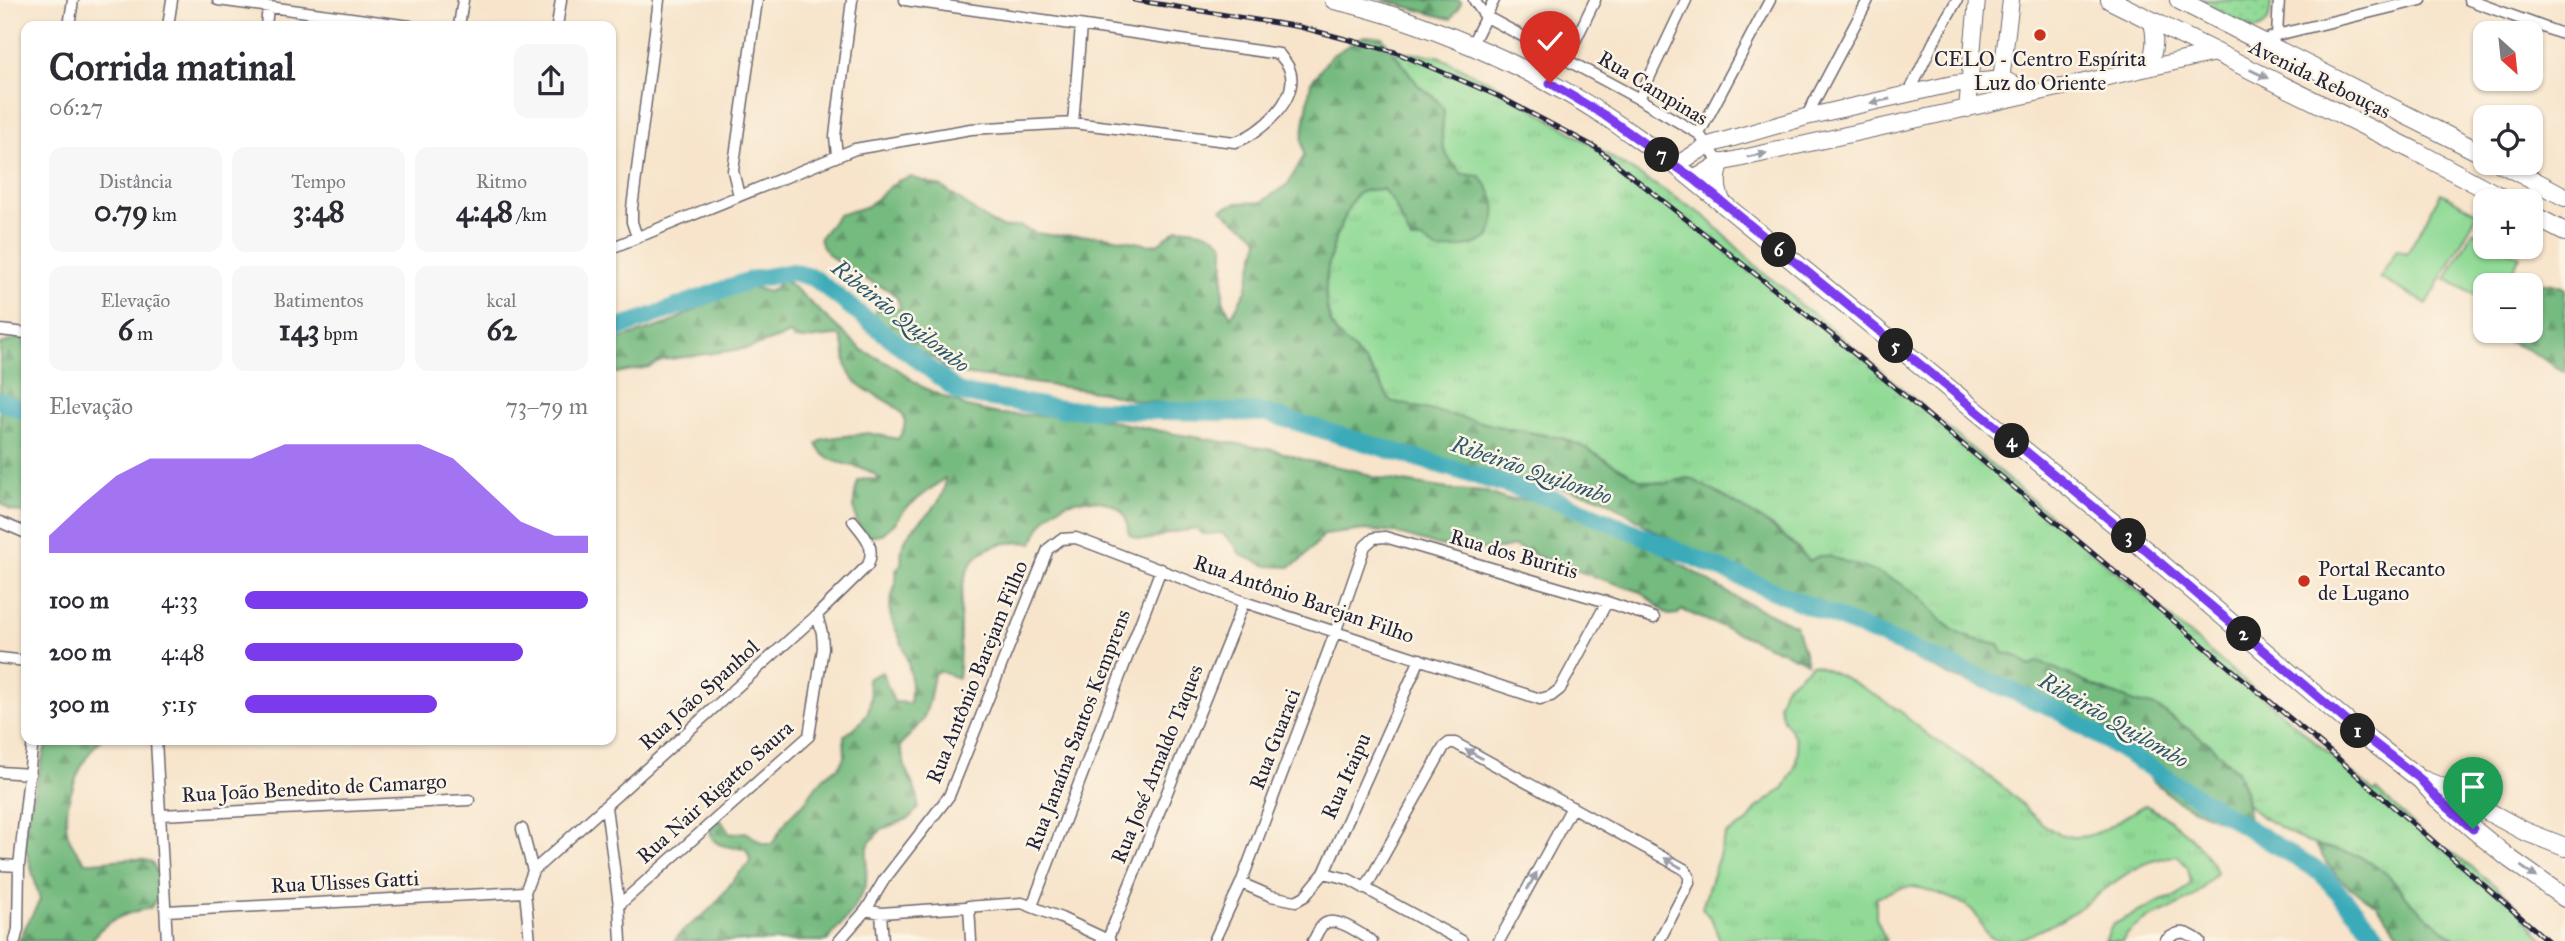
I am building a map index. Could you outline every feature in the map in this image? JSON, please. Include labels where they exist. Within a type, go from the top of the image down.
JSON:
[{"type":"main road","points":[[1334,0],[1359,3],[1471,47],[1550,83],[1604,115],[1676,165],[2117,526],[2357,730],[2421,780],[2437,798],[2473,829],[2565,898]]},
{"type":"main road","name":"Avenida Rebouças","points":[[2110,0],[2417,152],[2486,189]]},
{"type":"main road","name":"Avenida Rebouças","points":[[2179,0],[2269,39],[2473,149]]},
{"type":"main road","points":[[2215,53],[2238,50],[2269,39]]},
{"type":"main road","points":[[2417,152],[2430,126]]},
{"type":"main road","points":[[1720,163],[1716,189],[1721,201]]},
{"type":"main road","points":[[2523,175],[2565,197]]},
{"type":"main road","points":[[2543,221],[2565,232]]},
{"type":"main road","points":[[2421,780],[2446,789],[2524,831],[2565,847]]},
{"type":"street","points":[[70,21],[73,0]]},
{"type":"street","points":[[169,21],[172,0]]},
{"type":"street","points":[[218,0],[345,21]]},
{"type":"street","points":[[460,21],[463,0]]},
{"type":"street","points":[[558,21],[561,0]]},
{"type":"street","points":[[637,237],[632,222],[632,208],[659,0]]},
{"type":"street","points":[[739,196],[733,171],[757,0]]},
{"type":"street","points":[[837,155],[836,119],[852,0]]},
{"type":"street","points":[[616,246],[855,149],[971,129],[1073,123],[1235,142],[1258,132],[1282,106],[1291,86],[1289,68],[1279,54],[905,0]]},
{"type":"street","points":[[1474,0],[1485,16]]},
{"type":"street","points":[[1471,47],[1494,0]]},
{"type":"street","points":[[1566,60],[1595,0]]},
{"type":"street","points":[[1639,99],[1686,0]]},
{"type":"street","points":[[1676,165],[1704,140],[1770,0]]},
{"type":"street","points":[[1806,117],[1868,0]]},
{"type":"street","points":[[1908,94],[1957,0]]},
{"type":"street","points":[[1967,109],[1977,0]]},
{"type":"street","points":[[1997,101],[2003,79],[2011,0]]},
{"type":"street","points":[[2279,0],[2269,39],[2403,2],[2421,0]]},
{"type":"street","points":[[2469,0],[2565,35]]},
{"type":"street","points":[[267,21],[268,7]]},
{"type":"street","name":"Rua Campinas","points":[[1485,16],[1639,99],[1704,140],[1720,163]]},
{"type":"street","points":[[2148,68],[2154,54],[2156,38],[2152,22]]},
{"type":"street","points":[[1073,123],[1081,26]]},
{"type":"street","points":[[1694,179],[1720,163],[2215,53]]},
{"type":"street","points":[[1704,140],[1971,80],[2003,79],[2032,93]]},
{"type":"street","points":[[0,330],[21,332]]},
{"type":"street","name":"Rua João Spanhol","points":[[525,892],[533,871],[817,615],[868,565],[872,555],[870,543],[853,521]]},
{"type":"street","points":[[0,522],[21,531]]},
{"type":"street","name":"Rua dos Buritis","points":[[1365,547],[1374,538],[1385,537],[1654,618]]},
{"type":"street","name":"Rua Antônio Barejan Filho","points":[[1048,549],[1061,539],[1076,538],[1244,602],[1540,699],[1551,696],[1560,689],[1607,602]]},
{"type":"street","name":"Rua Guaraci","points":[[1214,941],[1241,883],[1365,547]]},
{"type":"street","name":"Rua Antônio Barejam Filho","points":[[839,941],[866,910],[884,880],[949,796],[1048,549]]},
{"type":"street","name":"Rua Janaína Santos Kemprens","points":[[1032,905],[1161,569]]},
{"type":"street","name":"Rua José Arnaldo Taques","points":[[1108,941],[1244,602]]},
{"type":"street","name":"Rua Nair Rigatto Saura","points":[[619,905],[809,736],[823,648],[817,615]]},
{"type":"street","points":[[0,658],[21,660]]},
{"type":"street","name":"Rua Itaipu","points":[[1241,883],[1271,896],[1296,901],[1304,896],[1324,873],[1420,659]]},
{"type":"street","points":[[1365,889],[1444,747],[1455,743],[1684,869],[1689,876],[1689,883],[1658,941]]},
{"type":"street","points":[[15,941],[18,929],[19,866],[33,745]]},
{"type":"street","points":[[156,745],[167,941]]},
{"type":"street","points":[[0,772],[30,774]]},
{"type":"street","name":"Rua João Benedito de Camargo","points":[[161,815],[469,800]]},
{"type":"street","points":[[606,807],[621,941]]},
{"type":"street","points":[[1499,941],[1572,807]]},
{"type":"street","points":[[522,829],[533,871]]},
{"type":"street","points":[[0,865],[19,866]]},
{"type":"street","points":[[1324,873],[1348,879],[1462,941]]},
{"type":"street","points":[[525,892],[530,941]]},
{"type":"street","name":"Rua Ulisses Gatti","points":[[166,911],[525,892]]},
{"type":"street","points":[[866,910],[881,913],[1022,903],[1032,905],[1108,941]]},
{"type":"street","points":[[969,906],[971,941]]},
{"type":"street","points":[[881,913],[883,941]]},
{"type":"street","points":[[1313,941],[1321,926],[1336,921],[1372,941]]},
{"type":"street","points":[[2165,941],[2174,934],[2188,932],[2200,941]]},
{"type":"green space","points":[[1382,0],[1460,0],[1461,3],[1451,19]]},
{"type":"green space","points":[[2199,0],[2271,0],[2270,15],[2264,26],[2254,30]]},
{"type":"green space","points":[[1364,36],[1382,37],[1419,86],[1435,98],[1444,110],[1442,138],[1445,151],[1462,174],[1480,176],[1490,191],[1496,211],[1490,237],[1474,245],[1440,251],[1422,240],[1411,240],[1393,202],[1383,189],[1366,190],[1353,200],[1329,262],[1326,278],[1327,308],[1337,334],[1368,367],[1390,401],[1510,429],[1562,438],[1641,480],[1664,484],[1687,478],[1694,480],[1770,526],[1809,561],[1819,556],[1828,556],[1863,567],[1908,588],[1944,623],[1963,635],[1999,644],[2003,653],[2019,657],[2029,666],[2039,661],[2095,687],[2137,703],[2156,707],[2207,742],[2237,772],[2245,791],[2249,822],[2242,827],[2233,826],[2178,802],[2152,780],[2137,759],[2108,739],[2032,702],[1952,677],[1880,642],[1794,606],[1773,592],[1651,529],[1606,500],[1590,494],[1515,479],[1499,480],[1451,465],[1348,442],[1318,430],[1241,408],[1138,401],[1102,392],[962,374],[946,369],[935,359],[869,325],[872,324],[876,309],[900,309],[897,299],[888,290],[839,264],[819,239],[838,215],[868,206],[897,181],[911,177],[942,187],[990,222],[1004,228],[1020,226],[1035,233],[1105,236],[1151,245],[1159,243],[1178,228],[1197,230],[1216,237],[1224,245],[1223,300],[1231,317],[1246,290],[1259,240],[1222,209],[1236,203],[1261,202],[1288,184],[1304,156],[1302,139],[1311,82],[1331,56]]},
{"type":"green space","points":[[1394,53],[1438,56],[1490,81],[1706,217],[1763,273],[1790,293],[1799,305],[1814,314],[2374,792],[2377,790],[2419,830],[2508,896],[2545,941],[2457,941],[2412,903],[2388,875],[2359,856],[2306,842],[2259,815],[2247,804],[2237,771],[2207,742],[2156,707],[2137,703],[2095,687],[2039,662],[2029,666],[2019,657],[2003,653],[1999,644],[1981,642],[1957,633],[1944,623],[1919,595],[1809,561],[1767,524],[1687,478],[1664,484],[1641,480],[1562,438],[1510,429],[1390,401],[1368,365],[1337,334],[1327,307],[1326,277],[1333,248],[1353,199],[1366,190],[1383,189],[1393,202],[1411,239],[1422,240],[1440,251],[1455,247],[1462,174],[1449,158],[1443,145],[1444,110],[1435,98],[1419,86]]},
{"type":"green space","points":[[2441,193],[2473,210],[2473,222],[2427,304],[2380,278],[2397,249],[2407,254]]},
{"type":"green space","points":[[2473,231],[2473,259],[2519,259],[2511,273],[2473,273],[2473,294],[2446,279]]},
{"type":"green space","points":[[782,281],[789,283],[862,350],[895,367],[922,387],[967,407],[999,414],[1092,417],[1274,450],[1372,477],[1454,490],[1486,492],[1504,499],[1548,500],[1589,510],[1656,545],[1667,556],[1739,599],[1796,626],[1807,662],[1682,610],[1678,614],[1668,615],[1641,592],[1557,564],[1514,546],[1464,550],[1395,533],[1365,530],[1324,535],[1300,561],[1289,567],[1268,566],[1240,555],[1235,545],[1222,533],[1203,534],[1196,529],[1145,540],[1135,538],[1129,534],[1125,517],[1117,508],[1092,500],[1074,501],[1050,514],[1033,543],[1003,543],[983,551],[970,566],[963,584],[960,606],[958,678],[939,671],[934,674],[923,720],[900,746],[906,770],[918,796],[918,808],[910,818],[882,829],[870,842],[867,850],[866,885],[852,912],[827,941],[674,941],[714,905],[749,864],[750,858],[746,849],[715,841],[710,831],[712,823],[720,819],[730,834],[746,832],[763,844],[772,844],[791,815],[805,803],[816,786],[839,767],[845,755],[844,736],[859,724],[870,706],[867,679],[882,672],[894,702],[910,703],[908,662],[892,620],[890,603],[896,570],[901,565],[902,548],[906,539],[934,507],[944,489],[945,478],[906,508],[882,534],[865,536],[854,510],[858,481],[882,480],[867,470],[831,460],[820,451],[817,444],[823,439],[868,433],[898,439],[904,428],[904,418],[893,405],[863,388],[850,375],[840,336],[794,339],[791,334],[750,348],[663,360],[649,367],[616,373],[616,340],[667,324],[744,285],[769,292]]},
{"type":"green space","points":[[2543,283],[2565,288],[2565,372],[2512,343],[2543,343]]},
{"type":"green space","points":[[21,338],[21,513],[10,510],[0,502],[0,344]]},
{"type":"green space","points":[[1812,664],[1845,678],[1897,709],[1926,733],[1995,781],[2053,831],[2083,837],[2110,826],[2145,805],[2186,833],[2204,852],[2217,872],[2193,897],[2146,920],[2122,941],[2105,941],[2112,925],[2163,900],[2178,896],[2191,883],[2188,868],[2178,856],[2161,858],[2131,871],[2063,919],[2016,940],[1992,938],[1971,909],[1932,891],[1909,887],[1876,898],[1876,918],[1886,941],[1720,941],[1712,920],[1702,908],[1726,834],[1747,823],[1757,808],[1783,789],[1794,770],[1798,751],[1795,737],[1783,719],[1779,704],[1784,688]]},
{"type":"green space","points":[[46,745],[97,745],[86,758],[74,784],[67,811],[68,835],[85,862],[127,859],[152,862],[160,878],[161,893],[150,908],[109,923],[92,941],[18,941],[40,900],[24,832]]},
{"type":"green space","points":[[2316,845],[2359,856],[2388,875],[2412,903],[2457,941],[2404,941],[2377,905],[2337,876]]},
{"type":"waterway","name":"Ribeirão Quilombo","points":[[616,329],[750,280],[792,272],[814,278],[960,393],[1061,409],[1266,413],[1557,500],[2055,709],[2321,873],[2382,941]]},
{"type":"waterway","name":"Ribeirão Quilombo","points":[[0,401],[21,409]]},
{"type":"railway","points":[[1134,0],[1300,27],[1395,52],[1498,96],[1595,147],[1832,335],[2335,756],[2548,941]]},
{"type":"place","name":"CELO - Centro Espírita Luz do Oriente","points":[[2040,35]]},
{"type":"place","name":"Portal Recanto de Lugano","points":[[2304,581]]},
{"type":"route","points":[[1550,83],[1604,115],[1694,179],[2117,526],[2357,730],[2419,778],[2437,798],[2473,829]]}]
